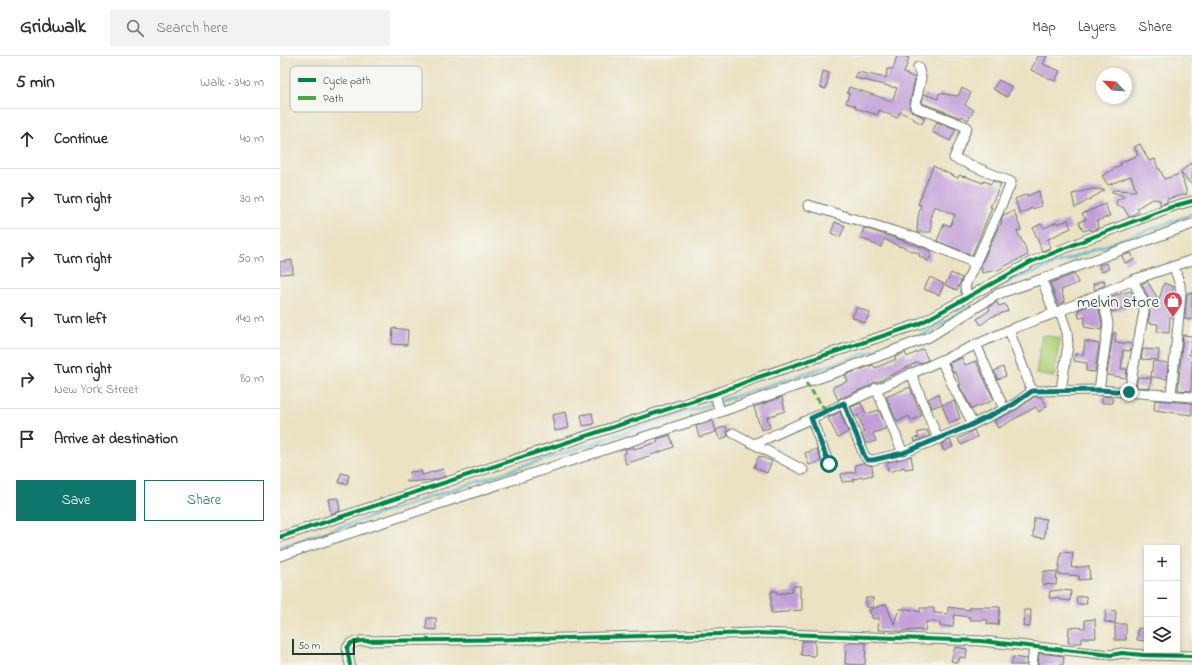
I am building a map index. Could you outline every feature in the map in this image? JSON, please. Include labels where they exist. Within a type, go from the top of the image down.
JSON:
[{"type":"street","points":[[918,67],[921,78],[915,107],[967,127],[954,158],[1011,181],[965,286],[967,297]]},
{"type":"street","points":[[280,537],[715,394],[756,378],[919,324],[1031,262],[1174,206],[1192,201]]},
{"type":"street","points":[[808,205],[916,238],[975,263]]},
{"type":"street","points":[[280,556],[720,412],[837,372],[929,337],[998,294],[1192,224]]},
{"type":"street","points":[[754,444],[876,388],[1009,330],[1057,312],[1133,280],[1192,260]]},
{"type":"street","points":[[1171,395],[1181,294],[1180,285],[1174,267]]},
{"type":"street","points":[[1042,279],[1067,332],[1068,345],[1061,390]]},
{"type":"street","points":[[1129,392],[1144,310],[1143,301],[1133,280]]},
{"type":"street","points":[[1100,390],[1108,325],[1101,293]]},
{"type":"street","points":[[1009,330],[1032,391]]},
{"type":"street","points":[[976,344],[1004,409]]},
{"type":"street","points":[[941,360],[973,424]]},
{"type":"street","points":[[911,373],[938,439]]},
{"type":"street","points":[[876,388],[903,453]]},
{"type":"street","points":[[844,403],[864,455],[867,460],[873,460],[903,453],[973,424],[1014,404],[1032,391],[1100,390],[1192,397]]},
{"type":"street","points":[[715,394],[720,412]]},
{"type":"street","points":[[811,418],[829,464]]},
{"type":"street","points":[[733,433],[803,470]]},
{"type":"street","points":[[350,665],[347,648],[351,643],[360,641],[529,639],[757,633],[981,641],[1111,655],[1122,653],[1192,656]]},
{"type":"street","points":[[1032,665],[1034,646]]},
{"type":"street","points":[[1110,665],[1111,655]]},
{"type":"street","points":[[1143,655],[1143,665]]},
{"type":"green space","points":[[1042,335],[1060,338],[1054,377],[1036,374]]},
{"type":"building","points":[[897,56],[909,58],[904,73],[915,78],[909,108],[913,112],[925,117],[922,124],[900,112],[897,118],[879,110],[878,115],[855,108],[856,106],[846,103],[849,87],[892,101],[897,88],[855,78],[858,72],[886,78],[887,69],[893,69]]},
{"type":"building","points":[[1038,56],[1047,56],[1043,64],[1060,71],[1055,81],[1031,70]]},
{"type":"building","points":[[823,71],[829,73],[826,89],[820,87]]},
{"type":"building","points":[[999,80],[1012,87],[1007,97],[993,89]]},
{"type":"building","points":[[962,88],[971,93],[965,105],[974,110],[968,120],[962,116],[961,118],[922,103],[924,94],[938,99],[939,93],[958,96]]},
{"type":"building","points":[[937,122],[956,129],[950,141],[932,132]]},
{"type":"building","points":[[1140,144],[1149,161],[1155,159],[1158,169],[1160,169],[1164,179],[1177,175],[1192,162],[1192,185],[1181,173],[1187,194],[1167,199],[1167,202],[1160,205],[1160,200],[1152,199],[1137,208],[1139,211],[1129,217],[1123,207],[1116,206],[1117,200],[1125,196],[1112,192],[1112,190],[1136,191],[1131,176],[1108,185],[1102,176],[1121,165],[1120,163],[1138,155],[1134,147]]},
{"type":"building","points":[[933,166],[958,178],[959,175],[983,183],[984,181],[991,184],[993,181],[1001,184],[990,207],[992,207],[972,255],[937,241],[944,224],[950,226],[955,215],[934,206],[931,215],[931,232],[917,232],[918,217],[921,205],[918,204]]},
{"type":"building","points":[[1091,189],[1105,190],[1075,208],[1072,194]]},
{"type":"building","points":[[1039,191],[1041,206],[1032,208],[1020,214],[1015,199]]},
{"type":"building","points":[[1105,204],[1110,216],[1097,221],[1098,228],[1091,231],[1090,229],[1083,231],[1079,222],[1086,219],[1082,214]]},
{"type":"building","points":[[1014,211],[1021,230],[1017,231],[1028,255],[998,270],[982,273],[981,265],[998,228],[1002,223],[1001,220],[1003,215]]},
{"type":"building","points":[[1068,220],[1071,228],[1048,239],[1050,248],[1042,251],[1033,228],[1041,224],[1044,228],[1057,222],[1058,224]]},
{"type":"building","points":[[835,222],[845,226],[840,237],[831,233]]},
{"type":"building","points":[[864,228],[931,251],[931,256],[928,261],[919,256],[920,254],[900,247],[884,239],[881,247],[871,243],[860,238]]},
{"type":"building","points":[[1131,253],[1134,260],[1125,263],[1122,256]]},
{"type":"building","points":[[292,260],[293,273],[280,274],[280,262]]},
{"type":"building","points":[[1107,263],[1109,269],[1101,272],[1099,265]]},
{"type":"building","points":[[951,273],[962,278],[957,290],[945,285]]},
{"type":"building","points":[[1074,274],[1078,283],[1061,290],[1065,302],[1058,305],[1050,283]]},
{"type":"building","points":[[930,277],[944,284],[939,295],[924,289]]},
{"type":"building","points":[[1104,280],[1105,285],[1095,290],[1093,284]]},
{"type":"building","points":[[1147,281],[1159,300],[1164,283],[1174,287],[1167,306],[1174,308],[1173,317],[1170,317],[1169,333],[1157,332],[1158,324],[1148,323],[1150,312],[1149,300],[1142,284]]},
{"type":"building","points":[[1131,291],[1137,305],[1112,312],[1108,297]]},
{"type":"building","points":[[1187,293],[1192,293],[1192,320],[1185,319]]},
{"type":"building","points":[[997,302],[999,306],[1005,304],[1008,311],[991,317],[981,325],[977,319],[990,310],[989,307]]},
{"type":"building","points":[[1097,303],[1102,323],[1101,330],[1084,327],[1085,317],[1079,318],[1078,310]]},
{"type":"building","points":[[857,307],[870,313],[865,323],[852,317]]},
{"type":"building","points":[[393,328],[408,330],[407,345],[392,344]]},
{"type":"building","points":[[1113,333],[1116,333],[1115,342],[1132,344],[1130,351],[1123,350],[1121,369],[1127,369],[1126,378],[1107,375]]},
{"type":"building","points":[[1183,335],[1192,336],[1189,355],[1192,355],[1191,391],[1178,390]]},
{"type":"building","points":[[1085,341],[1099,344],[1095,372],[1086,371],[1087,363],[1074,361],[1075,354],[1083,355]]},
{"type":"building","points":[[923,349],[928,360],[919,364],[918,362],[838,400],[833,387],[848,381],[845,375],[873,365],[875,368],[896,359],[895,357],[905,352],[907,357]]},
{"type":"building","points":[[1143,349],[1159,350],[1158,360],[1141,359]]},
{"type":"building","points":[[962,358],[965,365],[976,361],[994,400],[972,409],[959,385],[961,385],[956,373],[953,372],[949,363]]},
{"type":"building","points":[[1153,361],[1168,363],[1167,379],[1151,377]]},
{"type":"building","points":[[1003,367],[1006,376],[998,379],[994,371]]},
{"type":"building","points":[[1138,377],[1151,378],[1150,388],[1136,387]]},
{"type":"building","points":[[910,387],[921,416],[911,421],[909,416],[897,422],[886,397]]},
{"type":"building","points":[[938,394],[942,404],[932,408],[928,399]]},
{"type":"building","points":[[1102,396],[1113,397],[1113,403],[1102,403]]},
{"type":"building","points":[[782,397],[785,411],[767,417],[770,428],[761,430],[754,407]]},
{"type":"building","points":[[1034,397],[1041,397],[1047,406],[1039,412],[1036,407],[998,428],[994,421],[1018,409]]},
{"type":"building","points":[[1155,400],[1192,403],[1192,415],[1154,410]]},
{"type":"building","points":[[954,401],[960,418],[949,423],[942,405]]},
{"type":"building","points":[[861,403],[866,414],[879,410],[886,427],[884,428],[885,429],[873,433],[876,441],[866,444],[858,415],[855,417],[851,407]]},
{"type":"building","points":[[566,412],[569,428],[555,431],[552,415]]},
{"type":"building","points":[[840,412],[848,432],[838,438],[828,418]]},
{"type":"building","points":[[592,413],[594,424],[583,426],[581,415]]},
{"type":"building","points":[[713,421],[716,432],[699,437],[696,426]]},
{"type":"building","points":[[726,426],[728,436],[720,440],[716,430]]},
{"type":"building","points":[[927,430],[929,436],[915,442],[914,438],[919,437],[917,433]]},
{"type":"building","points":[[974,430],[977,437],[961,445],[958,439]]},
{"type":"building","points":[[670,435],[674,447],[626,464],[623,454],[626,453],[625,449],[634,447],[634,449],[658,442],[657,439]]},
{"type":"building","points":[[950,440],[953,447],[944,451],[941,444]]},
{"type":"building","points":[[817,449],[821,461],[809,465],[805,453]]},
{"type":"building","points":[[759,456],[772,461],[767,473],[754,467]]},
{"type":"building","points":[[911,456],[913,468],[905,469],[904,467],[889,472],[886,463]]},
{"type":"building","points":[[863,463],[872,466],[873,475],[853,479],[854,481],[842,482],[841,474],[856,472],[855,465]]},
{"type":"building","points":[[443,469],[445,476],[434,480],[407,482],[407,479],[410,478],[410,472],[421,471],[422,475]]},
{"type":"building","points":[[341,473],[349,475],[347,484],[339,483]]},
{"type":"building","points":[[338,498],[340,511],[331,514],[328,499]]},
{"type":"building","points":[[1034,518],[1046,519],[1044,538],[1033,537]]},
{"type":"building","points":[[1061,552],[1073,553],[1071,568],[1089,566],[1090,579],[1079,580],[1079,576],[1058,574]]},
{"type":"building","points":[[1044,571],[1057,572],[1056,585],[1042,584]]},
{"type":"building","points":[[793,586],[800,586],[802,610],[771,613],[771,591],[777,591],[777,594],[792,592]]},
{"type":"building","points":[[1050,591],[1071,591],[1070,601],[1058,598],[1049,598]]},
{"type":"building","points":[[1086,596],[1087,604],[1077,604],[1076,597]]},
{"type":"building","points":[[866,598],[873,598],[873,607],[866,607]]},
{"type":"building","points":[[886,604],[894,624],[899,609],[909,609],[920,612],[920,608],[934,608],[934,613],[948,614],[948,607],[970,610],[970,607],[1000,607],[998,625],[987,624],[988,620],[970,620],[970,617],[954,615],[953,627],[940,626],[940,622],[926,622],[925,631],[918,630],[899,632],[878,630],[879,617],[873,619],[869,610]]},
{"type":"building","points":[[1024,610],[1031,610],[1030,627],[1023,626]]},
{"type":"building","points":[[1106,610],[1116,611],[1115,623],[1105,622]]},
{"type":"building","points":[[427,618],[436,618],[436,630],[426,629]]},
{"type":"building","points":[[1095,619],[1096,638],[1082,638],[1082,643],[1068,643],[1069,627],[1085,628],[1085,620]]},
{"type":"building","points":[[1115,624],[1126,624],[1126,640],[1115,640]]},
{"type":"building","points":[[1138,628],[1144,629],[1144,641],[1137,640]]},
{"type":"building","points":[[802,641],[815,641],[815,656],[801,655]]},
{"type":"building","points":[[846,643],[866,643],[865,665],[845,664]]},
{"type":"building","points":[[955,647],[967,649],[966,658],[960,657],[958,663],[951,661]]},
{"type":"building","points":[[1039,653],[1064,656],[1063,665],[1038,665]]},
{"type":"building","points":[[1013,657],[1027,659],[1026,665],[1011,665]]},
{"type":"waterway","points":[[995,291],[1014,279],[1192,214]]},
{"type":"waterway","points":[[721,401],[925,334],[972,305]]},
{"type":"waterway","points":[[280,547],[714,403]]},
{"type":"marked path","points":[[806,383],[826,411]]},
{"type":"cycle path","points":[[280,537],[715,394],[756,378],[919,324],[1031,262],[1174,206],[1192,201]]},
{"type":"cycle path","points":[[350,665],[347,648],[351,643],[360,641],[529,639],[757,633],[981,641],[1111,655],[1122,653],[1192,656]]},
{"type":"place","name":"melvin store","points":[[1173,318]]},
{"type":"route","points":[[829,464],[811,418],[844,403],[864,455],[867,460],[873,460],[903,453],[969,426],[1014,404],[1032,391],[1100,390],[1129,392]]}]
